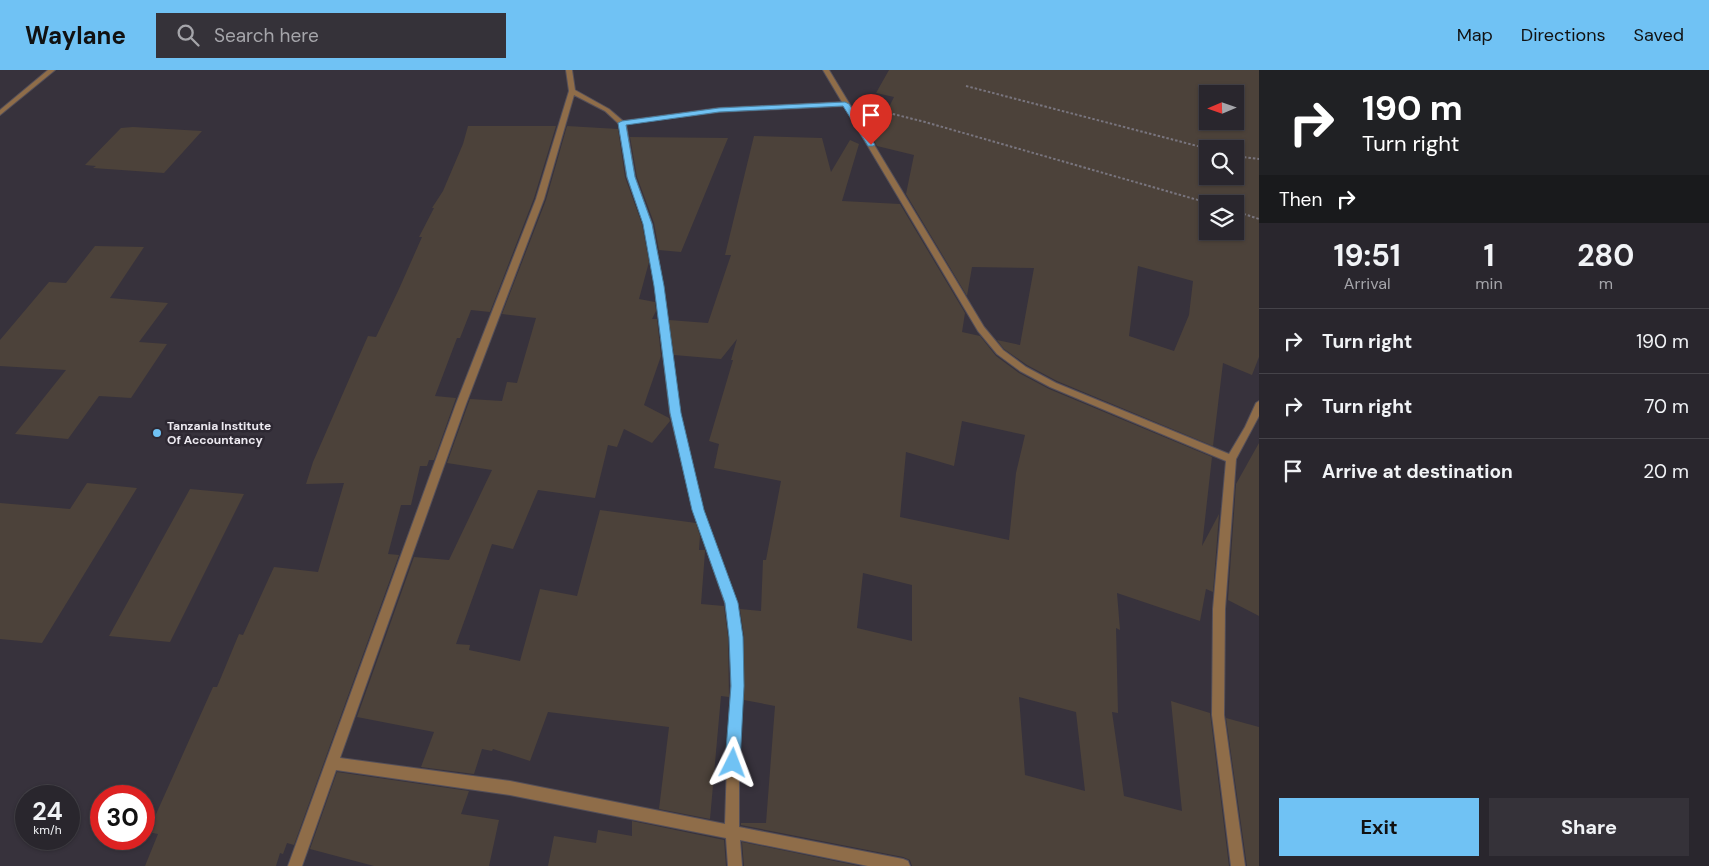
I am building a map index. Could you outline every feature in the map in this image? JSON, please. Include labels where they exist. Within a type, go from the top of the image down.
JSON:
[{"type":"street","points":[[0,112],[52,70]]},
{"type":"street","points":[[295,866],[460,404],[540,199],[572,91],[569,70]]},
{"type":"street","points":[[826,70],[981,329],[1000,352],[1023,369],[1053,385],[1231,459]]},
{"type":"street","points":[[572,91],[607,110],[622,123],[631,177],[648,224],[659,286],[675,413],[698,510],[732,603],[736,637],[738,686],[733,763],[732,833],[735,866]]},
{"type":"street","points":[[622,123],[719,110],[848,108]]},
{"type":"street","points":[[1238,866],[1218,715],[1219,609],[1231,459],[1249,428],[1259,405]]},
{"type":"street","points":[[332,763],[510,788],[903,866]]},
{"type":"path","points":[[966,86],[1199,146]]},
{"type":"path","points":[[848,108],[885,112],[925,122],[1199,200]]},
{"type":"path","points":[[1244,157],[1259,159]]},
{"type":"path","points":[[1244,214],[1259,219]]},
{"type":"building","points":[[889,70],[1259,70],[1259,357],[1252,375],[1223,363],[1213,446],[1057,381],[1027,365],[1004,349],[997,340],[1020,345],[1034,268],[972,267],[967,296],[906,194],[914,155],[877,146],[873,139],[894,97],[876,93]],"holes":[[[1138,266],[1193,281],[1189,315],[1174,351],[1129,336]]]},
{"type":"building","points":[[468,126],[556,126],[534,198],[490,312],[471,310],[460,338],[457,338],[435,396],[456,398],[434,460],[429,460],[427,466],[420,466],[411,505],[401,505],[388,554],[399,555],[294,845],[287,843],[283,854],[280,853],[276,866],[145,866],[152,850],[155,850],[155,841],[158,834],[155,833],[155,816],[213,687],[217,687],[239,634],[243,635],[274,567],[318,572],[344,483],[306,484],[313,462],[368,336],[376,337],[422,237],[419,237],[434,208],[432,208],[443,191],[463,144]]},
{"type":"building","points":[[567,126],[618,129],[625,177],[642,224],[649,262],[639,299],[655,302],[656,311],[652,319],[657,319],[661,356],[644,405],[669,418],[670,421],[652,443],[624,429],[617,447],[608,445],[595,498],[538,490],[513,549],[492,544],[456,644],[470,645],[469,650],[520,661],[540,589],[577,596],[600,510],[696,523],[700,536],[699,550],[705,550],[701,604],[724,606],[728,637],[729,697],[721,696],[710,819],[659,809],[669,727],[548,712],[530,761],[493,749],[492,751],[482,749],[474,774],[421,767],[434,732],[357,717],[414,557],[449,560],[492,470],[447,463],[470,399],[502,401],[507,382],[517,383],[536,318],[502,314],[546,200]]},
{"type":"building","points":[[121,128],[202,131],[164,173],[93,168],[96,166],[85,165]]},
{"type":"building","points":[[754,136],[822,138],[831,172],[850,140],[859,144],[842,201],[900,204],[965,313],[962,332],[980,336],[996,356],[1019,373],[1049,389],[1212,457],[1202,546],[1219,514],[1213,592],[1206,589],[1200,621],[1117,593],[1120,630],[1116,628],[1118,713],[1112,712],[1124,796],[1182,811],[1171,701],[1210,713],[1229,866],[912,866],[910,860],[903,857],[741,825],[741,823],[766,823],[775,706],[744,700],[744,637],[740,609],[761,611],[763,560],[766,560],[781,481],[714,468],[719,444],[709,441],[733,360],[731,360],[737,339],[721,359],[674,355],[669,320],[708,323],[731,255],[725,255]],"holes":[[[962,421],[1025,435],[1016,473],[1009,540],[900,517],[906,452],[954,466]],[[863,573],[912,585],[912,641],[857,628]],[[1019,697],[1076,712],[1085,791],[1025,775]]]},
{"type":"building","points":[[630,137],[728,138],[681,252],[659,250],[654,223],[637,177]]},
{"type":"building","points":[[95,246],[144,247],[110,298],[168,303],[139,342],[167,344],[131,398],[99,396],[68,439],[15,434],[66,370],[0,366],[0,340],[49,282],[66,283]]},
{"type":"building","points":[[1259,443],[1259,616],[1228,600],[1236,484]]},
{"type":"building","points":[[87,483],[137,488],[42,643],[0,639],[0,503],[70,509]]},
{"type":"building","points":[[190,489],[244,494],[170,642],[109,636]]},
{"type":"building","points":[[1226,718],[1259,727],[1259,866],[1247,866]]},
{"type":"building","points":[[337,772],[469,791],[461,814],[499,820],[489,866],[374,866],[310,849]]},
{"type":"building","points":[[632,821],[724,840],[726,866],[548,866],[554,836],[596,843],[598,830],[632,836]]},
{"type":"building","points":[[742,842],[859,866],[744,866]]},
{"type":"place","name":"Tanzania Institute Of Accountancy","points":[[157,433]]},
{"type":"route","points":[[733,763],[738,686],[736,637],[732,603],[698,510],[675,413],[668,349],[648,224],[631,177],[622,123],[719,110],[845,104],[871,145]]}]
